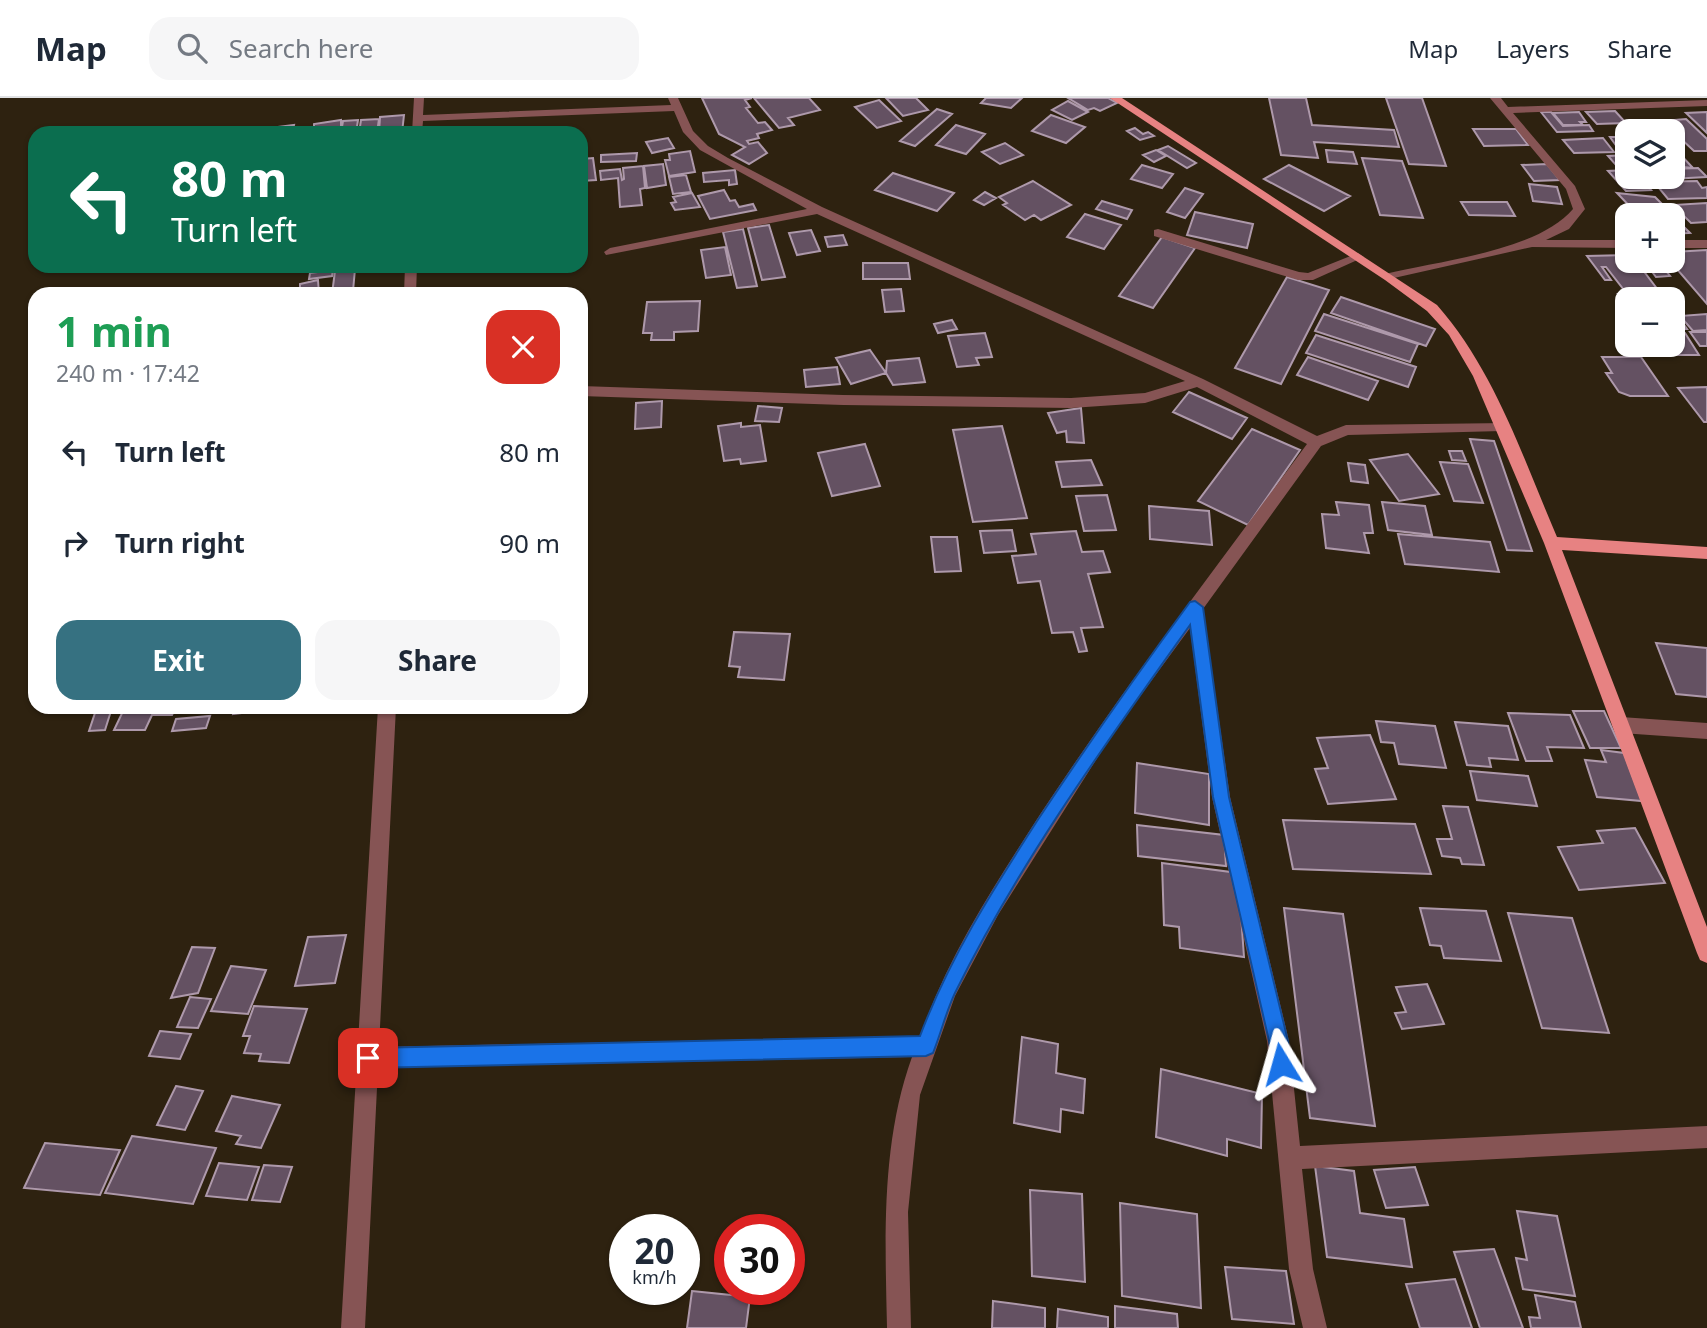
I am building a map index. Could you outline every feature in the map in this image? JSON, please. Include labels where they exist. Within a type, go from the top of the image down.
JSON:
[{"type":"main road","points":[[1115,98],[1389,276],[1433,309],[1454,333],[1480,376],[1552,544],[1707,953]]},
{"type":"main road","points":[[1552,544],[1707,553]]},
{"type":"street","points":[[417,126],[419,98]]},
{"type":"street","points":[[1495,98],[1572,187],[1579,209],[1565,226],[1528,244]]},
{"type":"street","points":[[418,118],[675,103],[688,132],[704,148],[818,210],[1198,382],[1316,442]]},
{"type":"street","points":[[1506,110],[1707,103]]},
{"type":"street","points":[[610,252],[818,210]]},
{"type":"street","points":[[1158,233],[1298,276],[1309,277],[1358,257]]},
{"type":"street","points":[[1389,276],[1528,244],[1615,244]]},
{"type":"street","points":[[1685,244],[1707,244]]},
{"type":"street","points":[[588,391],[1071,403],[1145,398],[1198,382]]},
{"type":"street","points":[[899,1328],[898,1199],[909,1095],[926,1046],[946,991],[990,908],[1108,728],[1316,442],[1346,430],[1502,426]]},
{"type":"street","points":[[1195,607],[1221,797],[1278,1041],[1301,1269],[1315,1328]]},
{"type":"street","points":[[353,1328],[387,714]]},
{"type":"street","points":[[1621,725],[1707,731]]},
{"type":"street","points":[[368,1058],[926,1046]]},
{"type":"street","points":[[1290,1158],[1707,1137]]},
{"type":"building","points":[[702,98],[752,98],[745,100],[750,107],[746,108],[758,123],[765,122],[772,130],[757,134],[759,138],[747,141],[749,144],[758,142],[767,153],[749,164],[732,155],[745,147],[719,134]]},
{"type":"building","points":[[754,98],[809,98],[820,110],[788,118],[794,125],[779,128]]},
{"type":"building","points":[[886,98],[916,98],[928,110],[903,116]]},
{"type":"building","points":[[986,98],[1022,98],[1011,108],[981,103]]},
{"type":"building","points":[[1068,98],[1108,98],[1117,103],[1100,111],[1094,108],[1088,110]]},
{"type":"building","points":[[1269,98],[1306,98],[1312,125],[1394,130],[1399,147],[1314,142],[1318,158],[1281,155]]},
{"type":"building","points":[[1386,98],[1422,98],[1446,166],[1409,164]]},
{"type":"building","points":[[879,100],[901,121],[877,128],[855,107]]},
{"type":"building","points":[[1068,101],[1088,112],[1072,120],[1052,110]]},
{"type":"building","points":[[937,109],[952,114],[915,146],[900,141]]},
{"type":"building","points":[[1615,111],[1622,119],[1615,119],[1615,123],[1597,124],[1586,112]]},
{"type":"building","points":[[1541,112],[1551,112],[1563,126],[1589,125],[1593,131],[1557,132]]},
{"type":"building","points":[[1579,112],[1586,122],[1580,122],[1583,125],[1563,125],[1553,113]]},
{"type":"building","points":[[1707,112],[1707,133],[1686,113]]},
{"type":"building","points":[[404,115],[403,126],[379,126],[380,117]]},
{"type":"building","points":[[1051,115],[1085,127],[1066,143],[1032,131]]},
{"type":"building","points":[[379,119],[378,126],[360,126],[361,120]]},
{"type":"building","points":[[1685,119],[1707,139],[1707,151],[1694,151],[1685,143]]},
{"type":"building","points":[[341,120],[341,126],[314,124]]},
{"type":"building","points":[[358,120],[357,126],[342,126],[343,121]]},
{"type":"building","points":[[956,125],[985,134],[966,154],[936,145]]},
{"type":"building","points":[[1135,128],[1143,134],[1148,132],[1154,136],[1140,140],[1127,131]]},
{"type":"building","points":[[1473,129],[1516,129],[1528,145],[1484,146]]},
{"type":"building","points":[[668,138],[674,148],[652,153],[646,142]]},
{"type":"building","points":[[1603,138],[1614,152],[1574,153],[1563,140]]},
{"type":"building","points":[[1005,143],[1023,155],[1000,164],[982,152]]},
{"type":"building","points":[[1168,146],[1196,163],[1187,168],[1158,150]]},
{"type":"building","points":[[1156,150],[1166,156],[1154,162],[1143,155]]},
{"type":"building","points":[[1326,150],[1353,152],[1357,164],[1328,162]]},
{"type":"building","points":[[690,151],[695,172],[669,176],[665,160],[670,160],[669,154]]},
{"type":"building","points":[[637,153],[636,161],[601,162],[601,155]]},
{"type":"building","points":[[588,158],[593,158],[596,180],[588,181]]},
{"type":"building","points":[[1362,158],[1402,161],[1423,218],[1380,215]]},
{"type":"building","points":[[1685,159],[1693,168],[1685,167]]},
{"type":"building","points":[[663,164],[666,185],[647,188],[644,166]]},
{"type":"building","points":[[1547,164],[1560,180],[1534,181],[1522,165]]},
{"type":"building","points":[[1142,165],[1173,174],[1162,188],[1131,179]]},
{"type":"building","points":[[1289,165],[1350,196],[1324,211],[1264,179]]},
{"type":"building","points":[[643,166],[645,188],[640,189],[642,205],[620,207],[618,178],[601,180],[600,171],[620,169],[622,180],[623,168]]},
{"type":"building","points":[[1698,168],[1707,177],[1685,178],[1685,169]]},
{"type":"building","points":[[735,170],[737,184],[729,185],[729,180],[704,182],[703,173]]},
{"type":"building","points":[[893,173],[954,193],[937,211],[875,190]]},
{"type":"building","points":[[686,175],[691,192],[673,194],[669,177]]},
{"type":"building","points":[[1033,181],[1071,205],[1041,220],[1034,215],[1025,220],[1003,205],[1007,203],[999,197]]},
{"type":"building","points":[[1685,181],[1697,181],[1702,188],[1707,187],[1707,198],[1668,199],[1660,189],[1685,189]]},
{"type":"building","points":[[1529,184],[1557,187],[1562,204],[1533,201]]},
{"type":"building","points":[[1185,188],[1203,194],[1185,218],[1167,212]]},
{"type":"building","points":[[1624,189],[1651,190],[1626,191]]},
{"type":"building","points":[[724,190],[730,201],[735,200],[739,207],[753,204],[756,210],[710,219],[698,196]]},
{"type":"building","points":[[985,192],[996,198],[984,205],[974,200]]},
{"type":"building","points":[[692,193],[700,207],[675,210],[671,203],[676,202],[673,197]]},
{"type":"building","points":[[1617,193],[1655,197],[1661,203],[1627,203]]},
{"type":"building","points":[[1102,201],[1132,210],[1127,219],[1096,209]]},
{"type":"building","points":[[1461,202],[1507,202],[1515,216],[1469,215]]},
{"type":"building","points":[[1707,203],[1707,222],[1691,223],[1685,217],[1685,204]]},
{"type":"building","points":[[1195,212],[1253,224],[1247,248],[1187,235]]},
{"type":"building","points":[[1085,214],[1121,225],[1104,249],[1067,237]]},
{"type":"building","points":[[769,225],[785,277],[762,280],[748,228]]},
{"type":"building","points":[[743,229],[757,286],[737,288],[723,232]]},
{"type":"building","points":[[811,230],[820,251],[797,255],[789,233]]},
{"type":"building","points":[[843,235],[847,245],[828,247],[825,237]]},
{"type":"building","points":[[1162,237],[1195,248],[1153,308],[1119,296]]},
{"type":"building","points":[[725,247],[731,275],[706,278],[701,250]]},
{"type":"building","points":[[1707,250],[1707,304],[1680,273],[1685,273],[1685,251]]},
{"type":"building","points":[[1615,255],[1615,273],[1645,273],[1656,287],[1622,287],[1606,267],[1602,267],[1611,280],[1605,280],[1587,256]]},
{"type":"building","points":[[863,263],[908,263],[910,279],[863,279]]},
{"type":"building","points":[[310,273],[332,273],[332,276],[309,279]]},
{"type":"building","points":[[335,273],[355,273],[353,287],[333,287]]},
{"type":"building","points":[[1653,273],[1668,273],[1670,276],[1656,277]]},
{"type":"building","points":[[1287,277],[1329,290],[1281,384],[1235,368]]},
{"type":"building","points":[[318,280],[318,287],[300,287],[300,284]]},
{"type":"building","points":[[901,289],[904,311],[885,312],[882,290]]},
{"type":"building","points":[[1341,297],[1435,329],[1426,346],[1331,313]]},
{"type":"building","points":[[700,301],[698,331],[674,332],[674,340],[651,340],[652,333],[643,333],[647,302]]},
{"type":"building","points":[[1324,314],[1418,344],[1410,362],[1315,331]]},
{"type":"building","points":[[1707,314],[1707,330],[1693,331],[1685,322],[1685,316]]},
{"type":"building","points":[[952,320],[957,329],[938,333],[934,324]]},
{"type":"building","points":[[1690,332],[1707,332],[1707,346],[1700,346]]},
{"type":"building","points":[[985,333],[992,357],[976,358],[979,365],[957,367],[948,336]]},
{"type":"building","points":[[1685,333],[1699,355],[1685,355]]},
{"type":"building","points":[[1316,335],[1416,367],[1408,387],[1306,353]]},
{"type":"building","points":[[870,350],[886,373],[851,384],[836,358]]},
{"type":"building","points":[[1308,357],[1378,381],[1368,400],[1297,375]]},
{"type":"building","points":[[1602,357],[1641,357],[1668,396],[1630,396],[1619,392],[1606,373],[1612,373]]},
{"type":"building","points":[[919,358],[925,382],[893,385],[886,373],[887,361]]},
{"type":"building","points":[[837,367],[840,384],[806,387],[804,370]]},
{"type":"building","points":[[1707,387],[1707,422],[1704,422],[1678,388]]},
{"type":"building","points":[[1189,392],[1247,418],[1232,439],[1173,412]]},
{"type":"building","points":[[662,401],[661,427],[635,429],[636,403]]},
{"type":"building","points":[[758,406],[782,408],[779,422],[755,421]]},
{"type":"building","points":[[1081,408],[1084,443],[1067,442],[1066,431],[1057,433],[1048,413]]},
{"type":"building","points":[[741,423],[741,427],[760,425],[766,461],[741,464],[740,459],[724,461],[718,426]]},
{"type":"building","points":[[1002,426],[1027,518],[973,522],[953,430]]},
{"type":"building","points":[[1252,429],[1300,450],[1248,525],[1198,501]]},
{"type":"building","points":[[1470,439],[1494,441],[1532,551],[1507,550]]},
{"type":"building","points":[[865,444],[880,486],[832,496],[818,453]]},
{"type":"building","points":[[1449,451],[1462,451],[1466,461],[1452,460]]},
{"type":"building","points":[[1408,454],[1439,494],[1399,501],[1370,460]]},
{"type":"building","points":[[1091,460],[1102,485],[1062,487],[1056,462]]},
{"type":"building","points":[[1440,462],[1468,464],[1483,503],[1454,501]]},
{"type":"building","points":[[1348,463],[1365,465],[1368,483],[1351,481]]},
{"type":"building","points":[[1107,495],[1116,530],[1084,531],[1076,496]]},
{"type":"building","points":[[1336,502],[1369,505],[1373,533],[1364,533],[1369,553],[1326,548],[1322,514],[1339,515]]},
{"type":"building","points":[[1382,502],[1425,506],[1432,535],[1388,530]]},
{"type":"building","points":[[1149,506],[1209,511],[1212,545],[1150,539]]},
{"type":"building","points":[[1012,530],[1016,551],[984,553],[980,531]]},
{"type":"building","points":[[1076,531],[1082,552],[1103,551],[1110,572],[1088,574],[1103,627],[1081,628],[1087,651],[1079,652],[1073,632],[1052,633],[1040,581],[1018,583],[1012,556],[1036,554],[1031,534]]},
{"type":"building","points":[[1398,534],[1490,542],[1499,572],[1405,564]]},
{"type":"building","points":[[931,537],[957,537],[961,571],[935,572]]},
{"type":"building","points":[[734,632],[790,634],[784,680],[738,677],[740,667],[729,666]]},
{"type":"building","points":[[1656,643],[1707,648],[1707,697],[1676,694]]},
{"type":"building","points":[[1573,711],[1604,711],[1621,748],[1590,748]]},
{"type":"building","points":[[1508,713],[1570,715],[1584,748],[1547,747],[1552,761],[1526,761]]},
{"type":"building","points":[[95,714],[110,714],[105,730],[89,731]]},
{"type":"building","points":[[122,714],[172,714],[152,715],[145,730],[114,730]]},
{"type":"building","points":[[210,716],[206,728],[172,731],[176,719]]},
{"type":"building","points":[[1376,721],[1435,726],[1446,768],[1399,764],[1394,743],[1381,742]]},
{"type":"building","points":[[1455,722],[1508,726],[1518,760],[1489,758],[1491,767],[1467,765]]},
{"type":"building","points":[[1370,735],[1396,799],[1328,804],[1315,769],[1328,768],[1317,738]]},
{"type":"building","points":[[1601,750],[1624,753],[1642,801],[1597,797],[1585,760],[1606,762]]},
{"type":"building","points":[[1137,763],[1209,774],[1209,825],[1135,813]]},
{"type":"building","points":[[1470,771],[1528,776],[1537,806],[1477,800]]},
{"type":"building","points":[[1443,806],[1468,807],[1484,865],[1462,864],[1460,858],[1442,856],[1437,839],[1452,839]]},
{"type":"building","points":[[1283,820],[1415,824],[1431,874],[1293,869]]},
{"type":"building","points":[[1137,825],[1224,835],[1226,866],[1138,856]]},
{"type":"building","points":[[1635,828],[1665,883],[1579,890],[1558,847],[1603,843],[1597,831]]},
{"type":"building","points":[[1162,863],[1238,873],[1244,957],[1180,948],[1179,927],[1164,925]]},
{"type":"building","points":[[1284,908],[1343,914],[1375,1126],[1310,1118]]},
{"type":"building","points":[[1420,908],[1486,911],[1501,961],[1444,958],[1441,946],[1430,945]]},
{"type":"building","points":[[1508,913],[1572,918],[1609,1033],[1542,1028]]},
{"type":"building","points":[[346,935],[335,983],[295,986],[308,937]]},
{"type":"building","points":[[192,947],[215,948],[198,993],[171,998]]},
{"type":"building","points":[[231,966],[266,970],[248,1014],[211,1011]]},
{"type":"building","points":[[1427,984],[1444,1024],[1402,1029],[1395,1013],[1406,1012],[1396,987]]},
{"type":"building","points":[[190,997],[211,999],[198,1028],[177,1027]]},
{"type":"building","points":[[254,1006],[307,1009],[289,1063],[259,1061],[261,1054],[244,1053],[250,1036],[243,1036]]},
{"type":"building","points":[[160,1031],[191,1034],[180,1059],[149,1056]]},
{"type":"building","points":[[1022,1037],[1058,1044],[1056,1073],[1085,1079],[1083,1113],[1061,1109],[1060,1132],[1014,1123]]},
{"type":"building","points":[[1161,1069],[1262,1094],[1261,1148],[1227,1139],[1227,1156],[1156,1137]]},
{"type":"building","points":[[176,1086],[203,1091],[185,1130],[157,1125]]},
{"type":"building","points":[[232,1096],[280,1105],[261,1148],[236,1144],[241,1136],[216,1131]]},
{"type":"building","points":[[132,1136],[216,1148],[193,1204],[105,1193]]},
{"type":"building","points":[[45,1143],[120,1150],[100,1195],[24,1188]]},
{"type":"building","points":[[219,1163],[259,1167],[247,1200],[206,1196]]},
{"type":"building","points":[[264,1165],[292,1167],[280,1202],[252,1200]]},
{"type":"building","points":[[1315,1166],[1354,1171],[1360,1213],[1404,1219],[1412,1267],[1327,1257]]},
{"type":"building","points":[[1415,1167],[1428,1205],[1386,1208],[1374,1170]]},
{"type":"building","points":[[1030,1190],[1082,1194],[1085,1282],[1032,1276]]},
{"type":"building","points":[[1120,1203],[1197,1214],[1201,1308],[1122,1296]]},
{"type":"building","points":[[1517,1211],[1557,1216],[1575,1296],[1523,1289],[1516,1258],[1527,1260]]},
{"type":"building","points":[[1494,1249],[1523,1328],[1480,1328],[1454,1252]]},
{"type":"building","points":[[1225,1267],[1286,1271],[1294,1324],[1232,1319]]},
{"type":"building","points":[[1455,1279],[1472,1328],[1420,1328],[1406,1284]]},
{"type":"building","points":[[700,1292],[714,1293],[714,1305],[749,1305],[746,1328],[687,1328],[690,1305],[700,1305]]},
{"type":"building","points":[[1535,1295],[1575,1302],[1581,1328],[1531,1328],[1529,1317],[1540,1318]]},
{"type":"building","points":[[993,1301],[1045,1308],[1045,1328],[992,1328]]},
{"type":"building","points":[[1115,1306],[1177,1314],[1178,1328],[1115,1328]]},
{"type":"building","points":[[1058,1309],[1108,1317],[1108,1328],[1057,1328]]},
{"type":"route","points":[[368,1058],[926,1046],[946,991],[990,908],[1108,728],[1195,607],[1221,797],[1278,1041],[1281,1064]]}]
